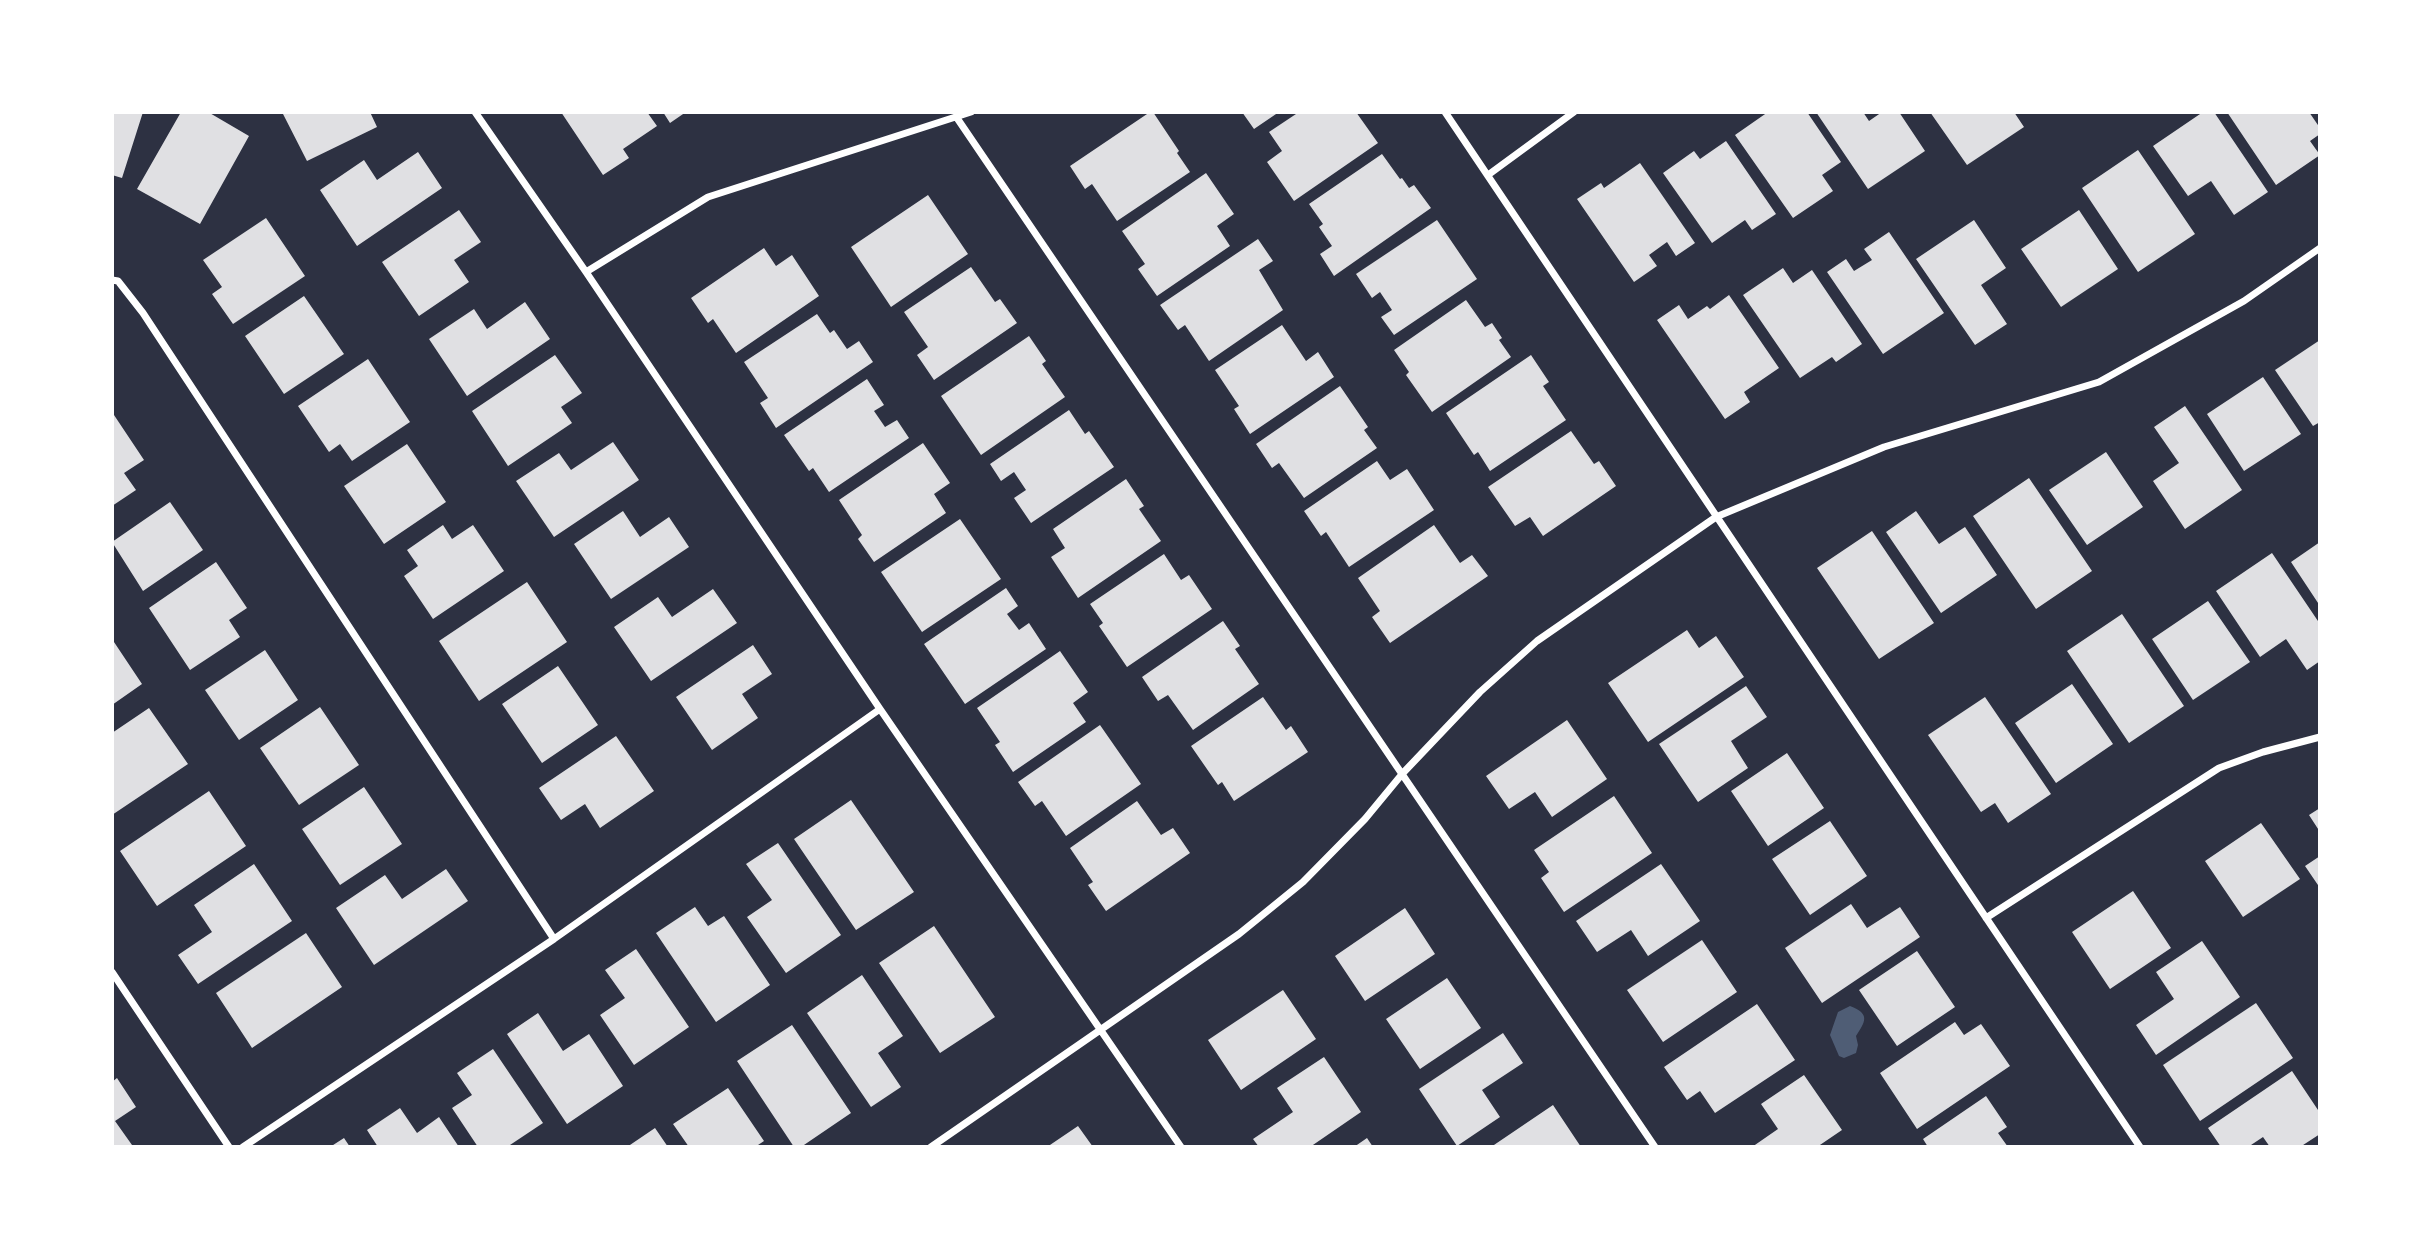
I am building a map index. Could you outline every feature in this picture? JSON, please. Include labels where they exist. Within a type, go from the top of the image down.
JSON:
[{"type":"street","points":[[475,112],[1181,1147]]},
{"type":"street","points":[[586,272],[708,197],[971,112]]},
{"type":"street","points":[[1445,112],[2140,1147]]},
{"type":"street","points":[[1488,175],[1574,112]]},
{"type":"street","points":[[957,118],[1655,1147]]},
{"type":"street","points":[[931,1147],[1239,934],[1303,882],[1365,819],[1403,773],[1480,692],[1537,641],[1716,517],[1884,447],[2099,382],[2244,301],[2320,248]]},
{"type":"street","points":[[115,280],[143,313],[554,939]]},
{"type":"street","points":[[243,1147],[554,939],[880,709]]},
{"type":"street","points":[[1986,918],[2219,768],[2263,752],[2320,737]]},
{"type":"street","points":[[112,972],[229,1147]]},
{"type":"water","points":[[1850,1006],[1861,1012],[1864,1019],[1856,1036],[1856,1053],[1844,1058],[1839,1056],[1830,1035],[1838,1012]]},
{"type":"building","points":[[112,112],[143,112],[122,178],[112,175]]},
{"type":"building","points":[[181,112],[208,112],[249,136],[200,224],[137,189]]},
{"type":"building","points":[[282,112],[370,112],[377,127],[307,161]]},
{"type":"building","points":[[561,112],[647,112],[657,126],[623,149],[629,158],[603,175]]},
{"type":"building","points":[[663,112],[686,112],[670,123]]},
{"type":"building","points":[[1153,112],[1179,151],[1177,153],[1190,172],[1117,221],[1092,184],[1085,189],[1070,166]]},
{"type":"building","points":[[1242,112],[1279,112],[1254,129]]},
{"type":"building","points":[[1299,112],[1356,112],[1378,143],[1294,201],[1267,162],[1282,151],[1269,132]]},
{"type":"building","points":[[1768,112],[1807,112],[1841,162],[1822,175],[1833,191],[1793,218],[1735,135]]},
{"type":"building","points":[[1816,112],[1863,112],[1869,121],[1882,112],[1899,112],[1925,151],[1868,189]]},
{"type":"building","points":[[1930,112],[2014,112],[2024,127],[1967,165]]},
{"type":"building","points":[[2203,112],[2214,112],[2268,192],[2234,215],[2211,181],[2188,196],[2153,146]]},
{"type":"building","points":[[2227,112],[2309,112],[2320,128],[2320,134],[2310,141],[2320,155],[2276,185]]},
{"type":"building","points":[[1726,141],[1776,214],[1752,230],[1745,220],[1712,243],[1663,173],[1694,151],[1700,159]]},
{"type":"building","points":[[2138,150],[2195,234],[2138,272],[2082,188]]},
{"type":"building","points":[[418,152],[442,188],[357,246],[320,190],[364,160],[377,180]]},
{"type":"building","points":[[1382,154],[1400,179],[1402,178],[1409,188],[1414,185],[1431,208],[1334,276],[1320,254],[1332,246],[1319,227],[1323,224],[1309,204]]},
{"type":"building","points":[[1640,163],[1695,243],[1676,256],[1667,242],[1649,255],[1657,266],[1634,282],[1577,199],[1601,183],[1604,188]]},
{"type":"building","points":[[1206,173],[1234,214],[1217,226],[1230,246],[1157,296],[1138,269],[1145,264],[1122,231]]},
{"type":"building","points":[[928,195],[968,254],[891,307],[851,247]]},
{"type":"building","points":[[459,210],[481,242],[454,260],[469,282],[419,316],[382,262]]},
{"type":"building","points":[[2079,210],[2118,269],[2061,307],[2021,249]]},
{"type":"building","points":[[266,218],[305,276],[233,324],[212,294],[222,287],[203,260]]},
{"type":"building","points":[[1437,220],[1477,279],[1394,335],[1381,317],[1392,310],[1380,292],[1372,298],[1356,274]]},
{"type":"building","points":[[1974,220],[2006,268],[1981,285],[2007,324],[1975,345],[1916,259]]},
{"type":"building","points":[[1889,232],[1944,313],[1883,354],[1827,272],[1846,259],[1854,271],[1872,260],[1864,249]]},
{"type":"building","points":[[1258,239],[1273,261],[1259,270],[1283,310],[1209,361],[1185,325],[1178,330],[1160,305]]},
{"type":"building","points":[[764,248],[776,266],[792,255],[819,296],[736,353],[713,319],[708,323],[691,298]]},
{"type":"building","points":[[971,267],[995,302],[1000,299],[1017,323],[934,380],[917,355],[928,347],[904,312]]},
{"type":"building","points":[[1783,268],[1793,283],[1812,270],[1862,344],[1836,362],[1832,357],[1800,378],[1743,295]]},
{"type":"building","points":[[1729,295],[1779,368],[1744,392],[1750,402],[1725,419],[1657,320],[1679,305],[1688,319],[1707,306],[1710,309]]},
{"type":"building","points":[[304,296],[344,354],[284,394],[245,336]]},
{"type":"building","points":[[1466,300],[1485,327],[1492,323],[1502,338],[1499,340],[1511,357],[1432,412],[1406,375],[1409,372],[1394,350]]},
{"type":"building","points":[[525,302],[550,339],[467,396],[429,339],[474,309],[487,329]]},
{"type":"building","points":[[817,314],[830,333],[834,330],[847,349],[859,341],[873,362],[776,428],[760,403],[768,398],[744,362]]},
{"type":"building","points":[[1282,325],[1306,361],[1318,352],[1334,377],[1250,434],[1234,409],[1239,406],[1215,370]]},
{"type":"building","points":[[1029,336],[1046,361],[1042,364],[1065,397],[981,455],[941,396]]},
{"type":"building","points":[[2320,340],[2320,422],[2313,426],[2275,370]]},
{"type":"building","points":[[555,355],[582,393],[561,407],[572,423],[508,466],[472,411]]},
{"type":"building","points":[[1531,355],[1549,382],[1543,386],[1566,420],[1490,471],[1478,452],[1474,455],[1446,413]]},
{"type":"building","points":[[368,359],[410,422],[352,461],[340,444],[329,452],[298,406]]},
{"type":"building","points":[[2263,377],[2301,434],[2244,471],[2207,414]]},
{"type":"building","points":[[867,379],[884,405],[874,411],[885,427],[897,420],[909,438],[829,492],[813,468],[809,471],[784,435]]},
{"type":"building","points":[[1340,386],[1368,427],[1364,430],[1377,448],[1304,498],[1279,463],[1272,468],[1256,444]]},
{"type":"building","points":[[2185,406],[2242,490],[2185,529],[2153,481],[2179,463],[2154,427]]},
{"type":"building","points":[[1069,410],[1085,434],[1089,431],[1114,467],[1031,523],[1014,498],[1026,490],[1014,472],[1001,481],[990,464]]},
{"type":"building","points":[[114,415],[144,460],[124,473],[136,490],[112,506],[112,417]]},
{"type":"building","points":[[1571,431],[1594,464],[1599,461],[1616,486],[1543,536],[1530,517],[1515,526],[1488,487]]},
{"type":"building","points":[[613,442],[639,480],[554,537],[516,481],[559,453],[571,470]]},
{"type":"building","points":[[923,443],[950,483],[934,494],[946,513],[874,562],[858,539],[862,535],[839,500]]},
{"type":"building","points":[[407,444],[446,502],[384,544],[344,486]]},
{"type":"building","points":[[2106,452],[2143,507],[2087,545],[2049,490]]},
{"type":"building","points":[[1377,461],[1390,480],[1407,469],[1434,510],[1349,567],[1326,532],[1321,536],[1304,511]]},
{"type":"building","points":[[2029,478],[2092,571],[2036,609],[1973,516]]},
{"type":"building","points":[[1126,479],[1144,506],[1139,509],[1161,541],[1078,598],[1051,557],[1065,548],[1053,529]]},
{"type":"building","points":[[170,502],[203,550],[143,591],[112,542]]},
{"type":"building","points":[[623,511],[640,537],[669,517],[689,547],[611,599],[574,544]]},
{"type":"building","points":[[1916,511],[1939,544],[1965,527],[1997,575],[1941,613],[1886,532]]},
{"type":"building","points":[[960,519],[1001,579],[922,632],[881,572]]},
{"type":"building","points":[[443,525],[452,539],[473,525],[504,571],[433,619],[404,576],[418,566],[407,550]]},
{"type":"building","points":[[1434,525],[1460,563],[1472,555],[1488,576],[1390,643],[1372,617],[1380,611],[1358,578]]},
{"type":"building","points":[[1872,531],[1934,623],[1879,659],[1817,568]]},
{"type":"building","points":[[2320,542],[2320,606],[2291,562]]},
{"type":"building","points":[[2272,553],[2320,624],[2320,661],[2307,670],[2286,639],[2260,657],[2216,591]]},
{"type":"building","points":[[1164,554],[1181,580],[1189,575],[1212,609],[1127,667],[1099,626],[1103,623],[1090,604]]},
{"type":"building","points":[[216,562],[247,608],[229,620],[240,637],[190,670],[149,608]]},
{"type":"building","points":[[527,582],[567,642],[479,701],[439,641]]},
{"type":"building","points":[[1006,588],[1018,606],[1007,614],[1019,630],[1029,623],[1046,649],[965,704],[924,644]]},
{"type":"building","points":[[713,589],[737,623],[651,681],[614,627],[658,597],[672,617]]},
{"type":"building","points":[[2208,601],[2250,662],[2193,700],[2152,639]]},
{"type":"building","points":[[2122,614],[2184,706],[2129,743],[2067,651]]},
{"type":"building","points":[[1223,621],[1240,646],[1235,649],[1259,684],[1193,730],[1168,695],[1158,701],[1142,677]]},
{"type":"building","points":[[1687,630],[1699,648],[1716,636],[1744,677],[1648,742],[1608,683]]},
{"type":"building","points":[[112,639],[142,684],[112,705]]},
{"type":"building","points":[[753,645],[772,674],[742,694],[758,718],[712,750],[676,697]]},
{"type":"building","points":[[265,650],[298,700],[239,740],[205,690]]},
{"type":"building","points":[[1060,651],[1088,692],[1073,703],[1086,722],[1013,772],[995,745],[1000,742],[977,708]]},
{"type":"building","points":[[558,666],[598,725],[542,763],[502,704]]},
{"type":"building","points":[[2072,684],[2113,744],[2056,783],[2015,723]]},
{"type":"building","points":[[1746,686],[1767,717],[1731,741],[1748,768],[1698,802],[1659,744]]},
{"type":"building","points":[[1263,697],[1286,730],[1291,726],[1308,752],[1234,801],[1222,782],[1218,785],[1191,746]]},
{"type":"building","points":[[1985,697],[2051,794],[2008,823],[1995,803],[1981,812],[1928,735]]},
{"type":"building","points":[[320,707],[359,765],[299,805],[260,748]]},
{"type":"building","points":[[149,708],[188,764],[112,815],[112,733]]},
{"type":"building","points":[[1567,720],[1607,779],[1552,817],[1535,792],[1509,809],[1486,776]]},
{"type":"building","points":[[1100,725],[1141,784],[1066,836],[1042,801],[1035,806],[1018,782]]},
{"type":"building","points":[[616,736],[654,791],[600,828],[585,804],[561,820],[539,788]]},
{"type":"building","points":[[1787,753],[1824,808],[1768,846],[1731,791]]},
{"type":"building","points":[[364,787],[402,844],[340,885],[302,829]]},
{"type":"building","points":[[209,791],[246,846],[157,906],[120,851]]},
{"type":"building","points":[[1614,796],[1652,853],[1564,912],[1541,878],[1549,872],[1534,850]]},
{"type":"building","points":[[851,800],[914,892],[856,930],[794,839]]},
{"type":"building","points":[[1137,801],[1161,835],[1173,828],[1190,853],[1106,911],[1088,885],[1093,882],[1070,848]]},
{"type":"building","points":[[2320,808],[2320,832],[2309,815]]},
{"type":"building","points":[[1830,821],[1867,876],[1810,915],[1772,859]]},
{"type":"building","points":[[2261,823],[2300,879],[2243,917],[2205,861]]},
{"type":"building","points":[[778,843],[841,935],[786,973],[747,917],[772,900],[746,864]]},
{"type":"building","points":[[2320,856],[2320,888],[2305,866]]},
{"type":"building","points":[[254,864],[292,921],[198,984],[178,955],[212,932],[194,905]]},
{"type":"building","points":[[1661,864],[1700,921],[1648,956],[1631,930],[1597,952],[1576,921]]},
{"type":"building","points":[[446,869],[468,901],[374,965],[336,908],[385,875],[402,899]]},
{"type":"building","points":[[2133,891],[2171,948],[2110,989],[2072,932]]},
{"type":"building","points":[[1851,904],[1867,928],[1900,907],[1920,937],[1822,1003],[1785,948]]},
{"type":"building","points":[[695,907],[708,926],[724,916],[770,985],[716,1022],[656,933]]},
{"type":"building","points":[[1405,908],[1435,954],[1365,1001],[1335,956]]},
{"type":"building","points":[[934,926],[995,1017],[940,1053],[879,963]]},
{"type":"building","points":[[306,933],[342,987],[252,1048],[216,993]]},
{"type":"building","points":[[1702,940],[1737,992],[1663,1042],[1627,990]]},
{"type":"building","points":[[2202,941],[2240,997],[2156,1055],[2136,1025],[2174,999],[2156,972]]},
{"type":"building","points":[[636,949],[689,1027],[634,1065],[600,1015],[625,998],[605,970]]},
{"type":"building","points":[[1917,951],[1955,1007],[1897,1046],[1859,990]]},
{"type":"building","points":[[862,975],[903,1036],[878,1053],[901,1087],[871,1107],[807,1013]]},
{"type":"building","points":[[1447,978],[1481,1028],[1420,1069],[1386,1019]]},
{"type":"building","points":[[1283,990],[1316,1039],[1241,1090],[1208,1040]]},
{"type":"building","points":[[2256,1003],[2293,1058],[2200,1121],[2163,1065]]},
{"type":"building","points":[[1757,1004],[1795,1060],[1715,1113],[1700,1091],[1687,1100],[1664,1067]]},
{"type":"building","points":[[538,1013],[563,1051],[589,1034],[623,1086],[567,1124],[507,1034]]},
{"type":"building","points":[[1955,1022],[1964,1035],[1981,1024],[2010,1066],[1917,1129],[1880,1073]]},
{"type":"building","points":[[792,1025],[851,1113],[801,1147],[794,1147],[737,1061]]},
{"type":"building","points":[[1503,1033],[1523,1063],[1482,1090],[1500,1117],[1457,1146],[1419,1089]]},
{"type":"building","points":[[493,1049],[543,1123],[507,1147],[478,1147],[452,1108],[472,1095],[457,1073]]},
{"type":"building","points":[[1324,1057],[1361,1112],[1310,1147],[1259,1147],[1253,1139],[1293,1112],[1277,1088]]},
{"type":"building","points":[[2292,1071],[2320,1113],[2320,1134],[2300,1147],[2270,1147],[2263,1137],[2248,1147],[2221,1147],[2208,1128]]},
{"type":"building","points":[[1804,1075],[1842,1130],[1817,1147],[1752,1147],[1778,1129],[1761,1104]]},
{"type":"building","points":[[117,1078],[136,1107],[115,1121],[132,1145],[129,1147],[112,1147],[112,1082]]},
{"type":"building","points":[[728,1088],[764,1141],[755,1147],[689,1147],[673,1124]]},
{"type":"building","points":[[1986,1096],[2007,1127],[1998,1133],[2008,1147],[1928,1147],[1923,1139]]},
{"type":"building","points":[[1553,1105],[1581,1147],[1491,1147]]},
{"type":"building","points":[[400,1108],[417,1133],[439,1117],[459,1147],[378,1147],[367,1130]]},
{"type":"building","points":[[1078,1126],[1093,1147],[1047,1147]]},
{"type":"building","points":[[655,1128],[668,1147],[627,1147]]},
{"type":"building","points":[[344,1138],[350,1147],[330,1147]]},
{"type":"building","points":[[1367,1138],[1373,1147],[1354,1147]]}]
